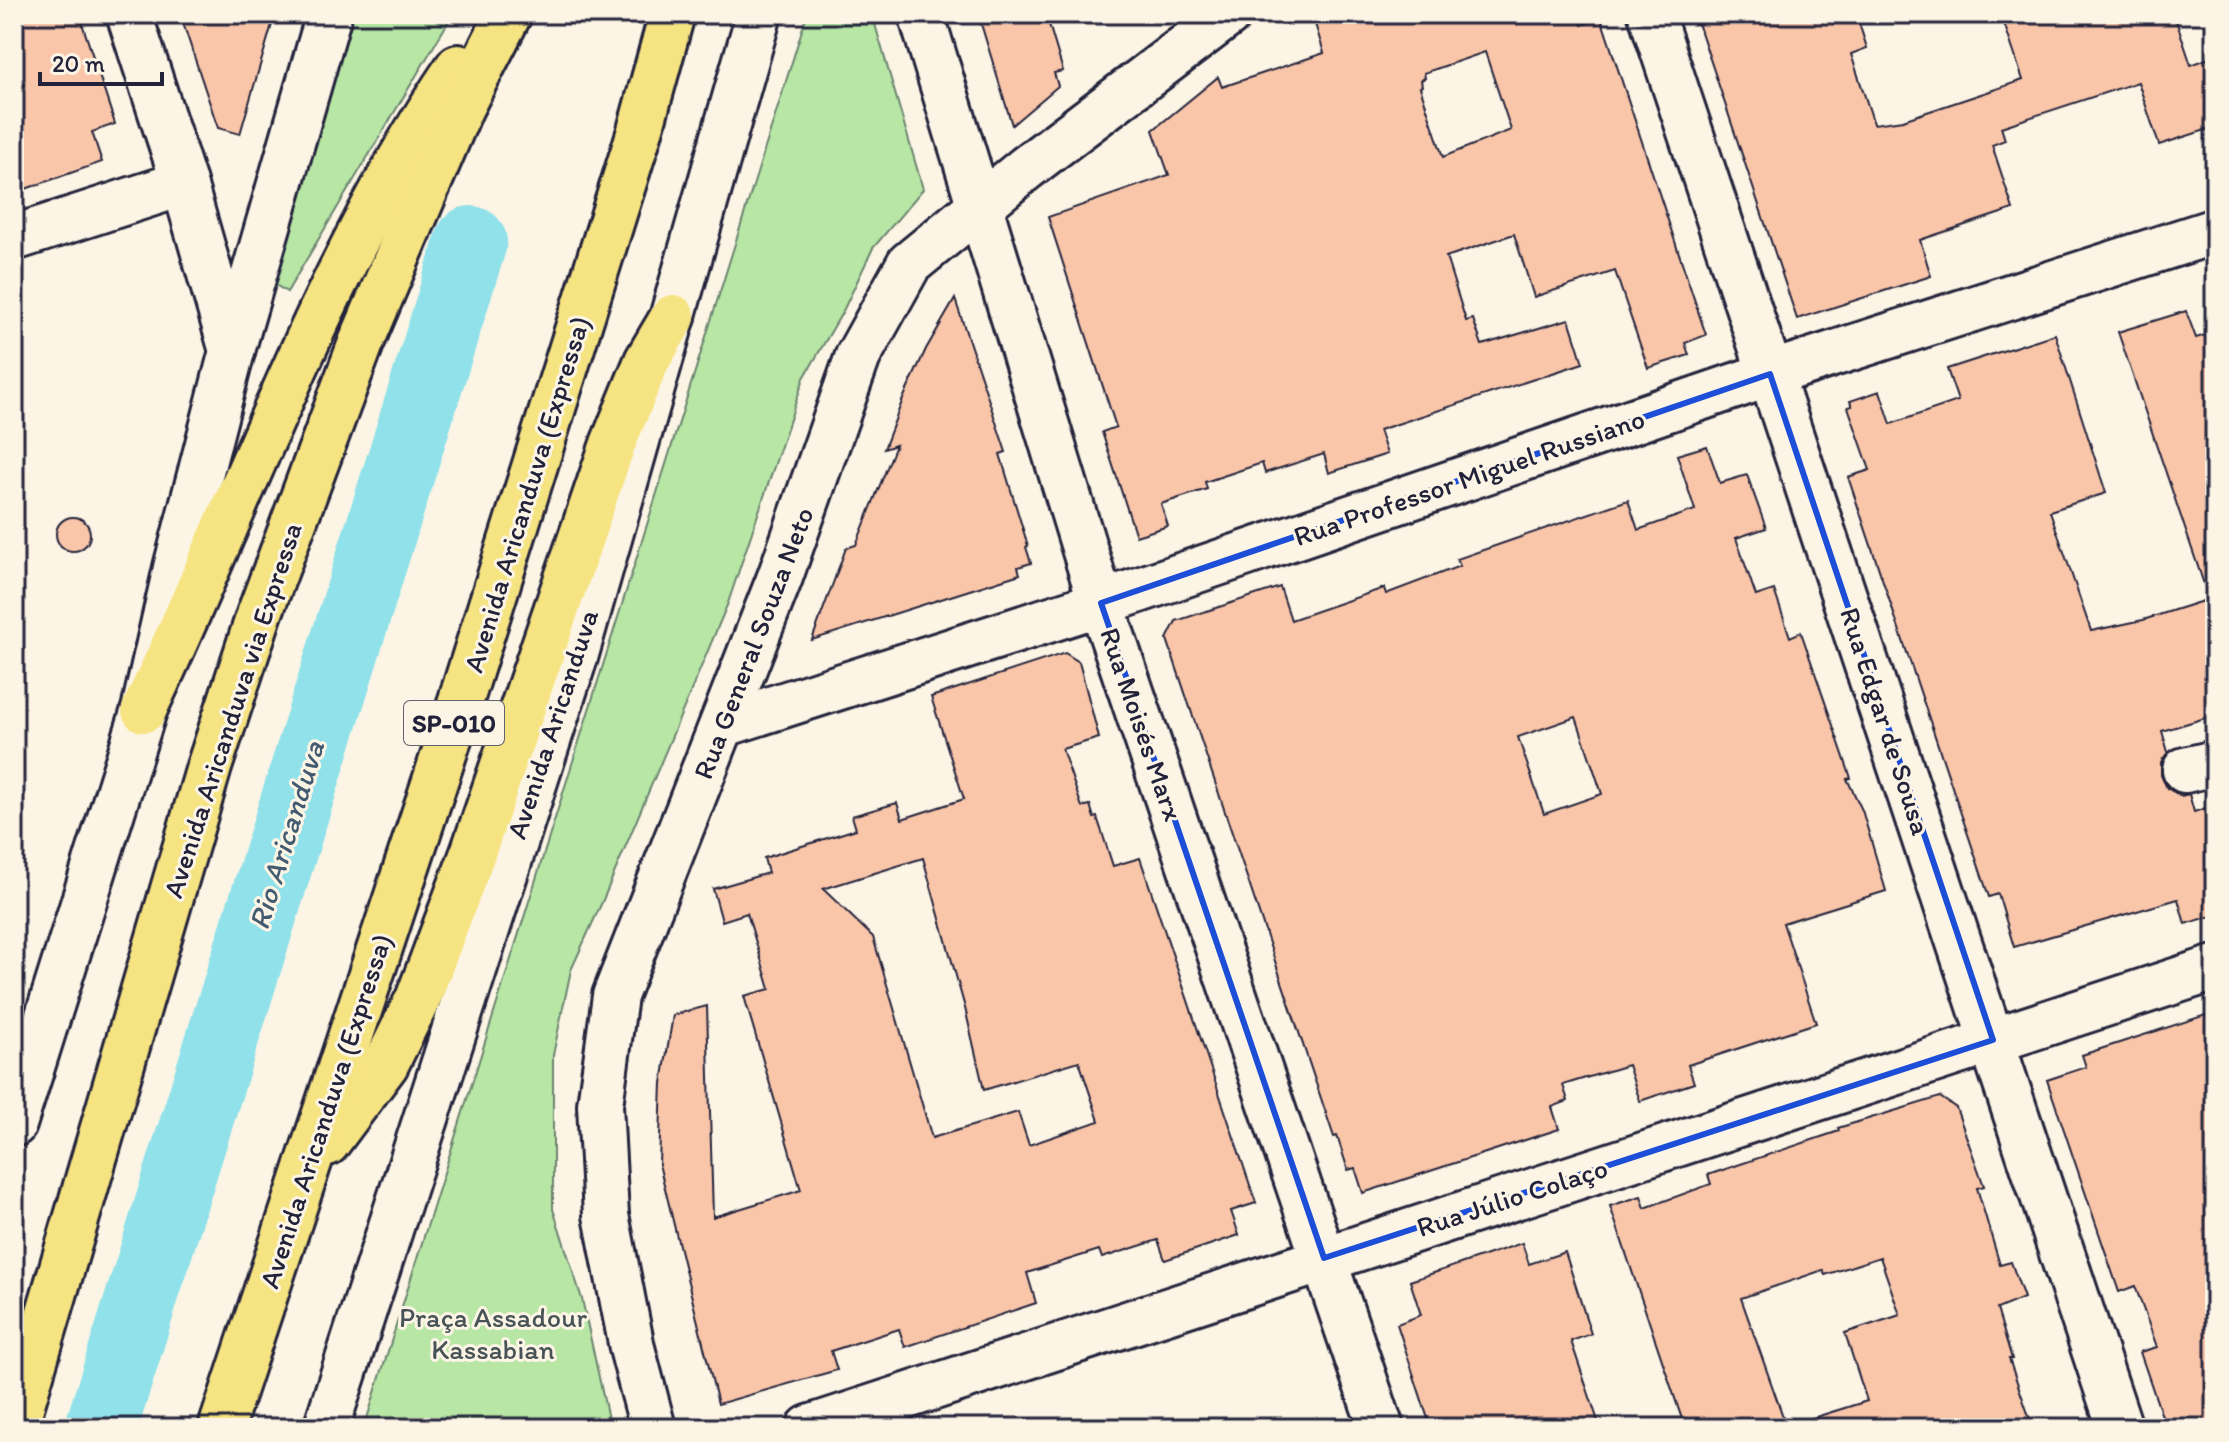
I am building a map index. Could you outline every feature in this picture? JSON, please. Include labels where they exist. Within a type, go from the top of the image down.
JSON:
[{"type":"highway","points":[[144,710],[283,397],[365,222],[425,115],[466,54],[498,14]]},
{"type":"highway","name":"Avenida Aricanduva via Expressa","points":[[15,1428],[209,767],[259,615],[361,343],[461,107],[509,14]]},
{"type":"highway","name":"Avenida Aricanduva (Expressa)","points":[[221,1428],[447,745],[639,134],[672,14]]},
{"type":"highway","points":[[304,1174],[386,1064],[418,999],[473,853],[613,444],[647,361],[673,317]]},
{"type":"street","points":[[129,14],[184,183],[232,351]]},
{"type":"street","points":[[14,1124],[144,710],[176,568],[232,351],[329,14]]},
{"type":"street","name":"Avenida Aricanduva","points":[[326,1428],[576,654],[759,14]]},
{"type":"street","name":"Rua Moisés Marx","points":[[921,14],[1101,603],[1381,1428]]},
{"type":"street","name":"Rua General Souza Neto","points":[[653,1428],[632,1348],[606,1215],[600,1105],[615,996],[658,882],[724,724],[825,454],[858,356],[909,264],[979,204],[1229,14]]},
{"type":"street","name":"Rua Edgar de Sousa","points":[[1651,14],[2120,1428]]},
{"type":"street","points":[[14,238],[184,183]]},
{"type":"street","name":"Rua Professor Miguel Russiano","points":[[724,724],[1101,603],[1770,374],[2215,231]]},
{"type":"street","name":"Rua Júlio Colaço","points":[[809,1428],[2215,968]]},
{"type":"highlighted area","points":[[1770,374],[1993,1040],[1324,1258],[1101,603]]},
{"type":"green space","points":[[350,14],[453,14],[287,292],[266,279]]},
{"type":"green space","name":"Praça Assadour Kassabian","points":[[807,14],[872,14],[923,189],[873,248],[843,311],[804,378],[728,603],[571,970],[553,1055],[553,1209],[582,1299],[610,1428],[364,1428]]},
{"type":"building","points":[[14,14],[79,14],[115,124],[92,132],[102,162],[14,193]]},
{"type":"building","points":[[180,14],[275,14],[240,134],[218,128]]},
{"type":"building","points":[[978,14],[1046,14],[1063,71],[1054,73],[1058,86],[1012,125]]},
{"type":"building","points":[[1312,14],[1577,14],[1582,25],[1601,18],[1706,335],[1685,343],[1689,355],[1648,368],[1615,271],[1534,297],[1514,234],[1446,257],[1466,321],[1473,319],[1482,345],[1569,319],[1583,363],[1379,430],[1387,454],[1329,473],[1324,454],[1265,473],[1262,463],[1205,482],[1207,489],[1161,504],[1168,526],[1136,536],[1102,432],[1116,427],[1048,217],[1169,175],[1153,130],[1218,77],[1222,87],[1324,53]],"holes":[[[1485,52],[1511,130],[1443,157],[1420,87],[1424,73]]]},
{"type":"building","points":[[1695,14],[1856,14],[1867,48],[1851,54],[1874,124],[1903,120],[2023,80],[2001,14],[2174,14],[2191,65],[2215,56],[2215,127],[2159,145],[2138,82],[2001,127],[2005,140],[1992,145],[2013,209],[1920,240],[1931,276],[1797,319]]},
{"type":"building","points":[[955,299],[1006,452],[1000,454],[1031,563],[1018,567],[1020,574],[812,640],[846,548],[856,545],[896,445],[884,449],[903,399],[926,349]]},
{"type":"building","points":[[2186,311],[2196,338],[2215,332],[2215,715],[2162,731],[2168,752],[2161,762],[2161,775],[2167,788],[2181,796],[2189,794],[2194,812],[2215,805],[2215,915],[2185,924],[2178,899],[2014,947],[1998,894],[1989,897],[1848,477],[1870,470],[1848,407],[1852,406],[1850,401],[1880,391],[1891,424],[1958,401],[1947,369],[2055,334],[2106,493],[2050,511],[2091,631],[2143,620],[2209,599],[2118,332]]},
{"type":"building","points":[[1707,446],[1720,483],[1747,475],[1766,528],[1736,538],[1756,596],[1774,590],[1790,637],[1801,632],[1851,778],[1847,779],[1862,810],[1886,891],[1783,923],[1816,1023],[1688,1065],[1694,1083],[1640,1101],[1628,1065],[1563,1085],[1568,1101],[1552,1107],[1559,1129],[1363,1193],[1355,1168],[1348,1170],[1337,1136],[1334,1137],[1167,639],[1176,621],[1280,587],[1291,620],[1384,588],[1386,594],[1460,566],[1457,559],[1628,500],[1638,530],[1695,510],[1677,455]],"holes":[[[1576,717],[1602,794],[1544,814],[1518,737]]]},
{"type":"building","points":[[73,517],[85,522],[90,534],[85,546],[73,551],[61,546],[56,534],[61,522]]},
{"type":"building","points":[[1065,653],[1079,662],[1099,738],[1062,749],[1082,807],[1090,805],[1094,818],[1097,817],[1113,866],[1140,858],[1256,1203],[1231,1211],[1239,1235],[1165,1260],[1158,1240],[1102,1258],[1099,1250],[1027,1273],[1036,1303],[905,1347],[899,1329],[831,1351],[837,1370],[718,1404],[659,1164],[662,1083],[673,1015],[707,1006],[713,1217],[801,1190],[744,996],[770,989],[747,913],[722,921],[713,889],[768,873],[764,858],[856,829],[852,816],[897,803],[902,819],[964,799],[931,697]],"holes":[[[923,858],[965,1008],[984,1090],[1079,1061],[1099,1121],[1029,1145],[1018,1112],[932,1138],[873,937],[823,889]]]},
{"type":"building","points":[[2215,1012],[2215,1428],[2166,1428],[2140,1352],[2157,1347],[2135,1286],[2119,1292],[2047,1080],[2086,1067],[2082,1055]]},
{"type":"building","points":[[1940,1097],[1956,1108],[1984,1186],[1977,1188],[2000,1265],[2011,1262],[2024,1298],[1997,1309],[2012,1359],[2009,1359],[2033,1428],[1804,1428],[1803,1421],[1867,1401],[1845,1333],[1900,1315],[1880,1257],[1825,1275],[1823,1270],[1741,1298],[1787,1428],[1685,1428],[1610,1206],[1641,1196],[1645,1208],[1711,1184],[1708,1175],[1839,1131],[1838,1128]]},
{"type":"building","points":[[1522,1243],[1529,1264],[1565,1252],[1591,1334],[1571,1341],[1598,1421],[1576,1428],[1431,1428],[1397,1324],[1421,1315],[1410,1281]]},
{"type":"waterway","name":"Rio Aricanduva","points":[[101,1428],[471,242]]}]
